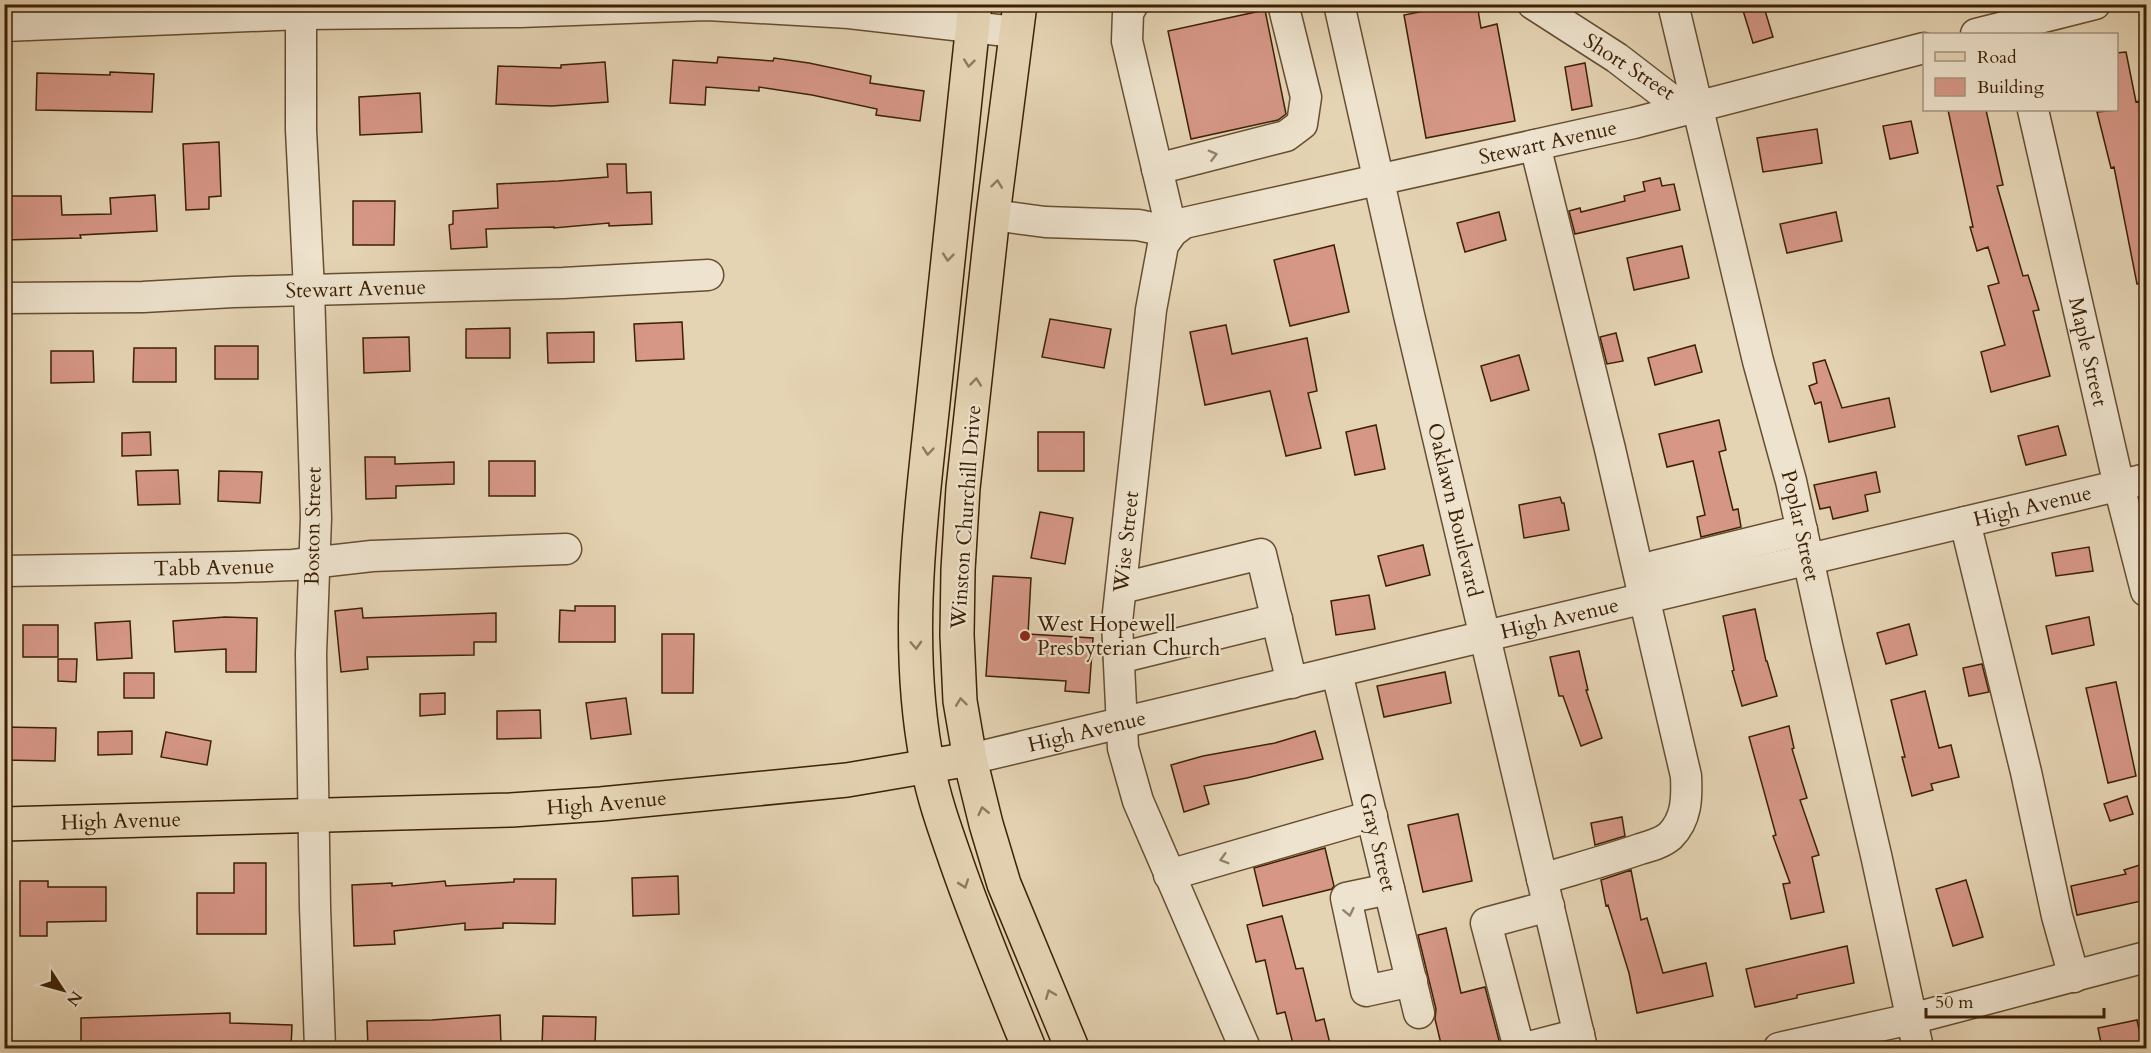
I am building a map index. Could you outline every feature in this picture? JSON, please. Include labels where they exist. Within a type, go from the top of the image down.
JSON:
[{"type":"main road","name":"Winston Churchill Drive","points":[[973,16],[916,584],[915,638],[921,719],[928,768],[945,830],[978,925],[1029,1048]]},
{"type":"main road","name":"Winston Churchill Drive","points":[[1017,18],[963,488],[957,635],[960,701],[970,759],[1004,884],[1072,1048]]},
{"type":"main road","name":"High Avenue","points":[[4,824],[511,810],[601,804],[847,780],[928,768],[970,759]]},
{"type":"street","points":[[993,215],[1045,222],[1138,225],[1172,232],[1127,41],[1128,14],[1133,4]]},
{"type":"street","points":[[1157,169],[1286,136],[1302,124],[1306,97],[1283,4]]},
{"type":"street","name":"Oaklawn Boulevard","points":[[1339,4],[1378,180],[1580,1041]]},
{"type":"street","name":"Short Street","points":[[1533,4],[1617,58],[1669,98],[1698,106]]},
{"type":"street","name":"Poplar Street","points":[[1673,4],[1758,362],[1791,481],[1918,1048]]},
{"type":"street","points":[[1980,33],[2011,21],[2095,4]]},
{"type":"street","points":[[4,26],[301,9],[520,12],[707,5],[849,13],[1017,18]]},
{"type":"street","name":"Boston Street","points":[[301,9],[301,130],[309,290],[316,518],[311,654],[320,1048]]},
{"type":"street","name":"Stewart Avenue","points":[[1172,232],[1184,223],[1535,145],[1923,48]]},
{"type":"street","name":"Maple Street","points":[[2033,111],[2133,483],[2146,591]]},
{"type":"street","points":[[1519,1048],[1486,923],[1612,859],[1661,842],[1669,837],[1682,819],[1687,801],[1686,776],[1610,449],[1535,145]]},
{"type":"street","name":"Wise Street","points":[[1172,232],[1163,245],[1151,310],[1117,622],[1123,748],[1138,801],[1245,1048]]},
{"type":"street","name":"Stewart Avenue","points":[[4,298],[143,297],[563,283],[708,275]]},
{"type":"street","name":"High Avenue","points":[[970,759],[1337,673],[1485,635],[1808,558],[2133,483]]},
{"type":"street","points":[[1965,522],[2026,772],[2057,916],[2074,976]]},
{"type":"street","points":[[1644,597],[1647,579],[1655,566],[1802,530]]},
{"type":"street","name":"Tabb Avenue","points":[[4,571],[236,567],[372,556],[567,549]]},
{"type":"street","points":[[1122,588],[1261,554],[1292,683]]},
{"type":"street","points":[[1119,658],[1277,619]]},
{"type":"street","name":"Gray Street","points":[[1337,673],[1419,1012]]},
{"type":"street","points":[[1169,875],[1372,816]]},
{"type":"street","points":[[1389,889],[1346,898],[1366,991],[1412,981]]},
{"type":"street","points":[[1779,1048],[1911,1019],[2146,957]]},
{"type":"street","points":[[1525,1048],[1580,1041]]},
{"type":"building","points":[[1460,4],[1477,4],[1481,28],[1497,24],[1515,121],[1426,138],[1404,15]]},
{"type":"building","points":[[1741,4],[1763,4],[1773,37],[1753,43]]},
{"type":"building","points":[[1265,10],[1286,114],[1278,120],[1191,139],[1168,31]]},
{"type":"building","points":[[2126,52],[2136,102],[2139,101],[2146,133],[2146,283],[2137,284],[2114,167],[2111,168],[2097,112],[2118,111],[2118,53]]},
{"type":"building","points":[[718,57],[773,61],[774,58],[809,63],[871,76],[870,83],[924,91],[920,121],[876,115],[877,109],[812,95],[759,87],[759,91],[706,87],[705,105],[670,103],[673,60],[717,63]]},
{"type":"building","points":[[605,62],[608,102],[552,106],[496,104],[498,66],[561,68],[561,65]]},
{"type":"building","points":[[1585,63],[1592,106],[1572,110],[1565,67]]},
{"type":"building","points":[[110,72],[154,74],[152,112],[36,110],[37,73],[110,75]]},
{"type":"building","points":[[420,93],[422,132],[360,135],[359,97]]},
{"type":"building","points":[[1948,111],[1986,111],[2003,185],[1997,186],[2023,276],[2028,275],[2039,310],[2033,311],[2050,376],[1991,392],[1981,352],[2005,345],[1988,286],[1999,283],[1988,247],[1977,251],[1970,227],[1973,227]]},
{"type":"building","points":[[1911,121],[1918,153],[1890,159],[1883,126]]},
{"type":"building","points":[[1817,129],[1822,163],[1763,172],[1757,138]]},
{"type":"building","points":[[219,142],[221,196],[209,197],[209,209],[186,210],[183,144]]},
{"type":"building","points":[[607,164],[626,164],[627,193],[651,192],[652,224],[609,226],[609,223],[554,228],[486,229],[487,247],[451,249],[449,225],[453,224],[453,211],[498,208],[497,184],[608,177]]},
{"type":"building","points":[[1660,178],[1662,186],[1674,184],[1680,210],[1575,234],[1569,211],[1580,208],[1581,212],[1625,201],[1624,196],[1645,191],[1643,182]]},
{"type":"building","points":[[155,195],[157,231],[80,235],[81,238],[4,240],[4,196],[61,196],[62,215],[111,214],[110,198]]},
{"type":"building","points":[[353,201],[395,201],[394,245],[353,245]]},
{"type":"building","points":[[1499,212],[1506,240],[1465,252],[1457,223]]},
{"type":"building","points":[[1836,212],[1842,241],[1787,253],[1780,224]]},
{"type":"building","points":[[1334,245],[1349,312],[1290,326],[1274,260]]},
{"type":"building","points":[[1682,246],[1689,278],[1634,290],[1627,258]]},
{"type":"building","points":[[1050,319],[1111,329],[1104,368],[1042,357]]},
{"type":"building","points":[[682,322],[684,359],[636,361],[634,324]]},
{"type":"building","points":[[1226,325],[1232,354],[1307,338],[1317,391],[1308,393],[1321,448],[1286,456],[1270,391],[1205,405],[1190,332]]},
{"type":"building","points":[[510,328],[510,358],[466,358],[466,329]]},
{"type":"building","points":[[594,332],[594,362],[548,363],[547,333]]},
{"type":"building","points":[[1616,333],[1623,361],[1607,364],[1600,337]]},
{"type":"building","points":[[409,337],[410,371],[364,373],[363,338]]},
{"type":"building","points":[[1695,345],[1702,372],[1655,385],[1648,358]]},
{"type":"building","points":[[215,346],[258,346],[258,379],[215,379]]},
{"type":"building","points":[[134,348],[176,348],[176,382],[133,382]]},
{"type":"building","points":[[51,351],[93,351],[94,382],[51,383]]},
{"type":"building","points":[[1519,355],[1529,390],[1491,401],[1481,366]]},
{"type":"building","points":[[1825,360],[1842,408],[1889,398],[1895,427],[1829,442],[1821,402],[1815,404],[1809,386],[1817,383],[1813,363]]},
{"type":"building","points":[[1719,420],[1726,450],[1719,452],[1733,510],[1738,509],[1741,527],[1701,537],[1697,517],[1705,515],[1693,461],[1667,467],[1659,434]]},
{"type":"building","points":[[1376,425],[1385,469],[1355,475],[1346,432]]},
{"type":"building","points":[[2058,426],[2066,455],[2026,465],[2018,436]]},
{"type":"building","points":[[150,432],[151,455],[122,456],[122,433]]},
{"type":"building","points":[[1038,432],[1084,432],[1084,471],[1038,471]]},
{"type":"building","points":[[365,457],[395,457],[395,464],[454,462],[454,484],[396,486],[396,498],[366,499]]},
{"type":"building","points":[[489,461],[535,461],[535,496],[489,496]]},
{"type":"building","points":[[178,470],[180,504],[138,505],[136,471]]},
{"type":"building","points":[[219,471],[262,472],[260,503],[218,501]]},
{"type":"building","points":[[1876,472],[1880,492],[1865,495],[1868,511],[1833,519],[1830,507],[1820,509],[1814,485]]},
{"type":"building","points":[[1560,497],[1564,503],[1569,530],[1524,538],[1519,505]]},
{"type":"building","points":[[1040,512],[1073,518],[1065,564],[1031,558]]},
{"type":"building","points":[[1423,545],[1430,575],[1386,586],[1378,556]]},
{"type":"building","points":[[2089,547],[2093,571],[2056,576],[2052,553]]},
{"type":"building","name":"West Hopewell Presbyterian Church","points":[[993,576],[1031,578],[1028,634],[1093,638],[1089,693],[1065,691],[1066,681],[986,676]]},
{"type":"building","points":[[1369,595],[1375,629],[1336,635],[1331,601]]},
{"type":"building","points":[[575,606],[615,606],[615,642],[559,642],[560,610],[575,611]]},
{"type":"building","points":[[362,608],[363,618],[496,613],[496,642],[474,642],[474,655],[367,657],[368,669],[341,672],[335,611]]},
{"type":"building","points":[[1755,609],[1766,661],[1777,696],[1742,706],[1732,671],[1734,670],[1723,616]]},
{"type":"building","points":[[225,617],[257,618],[256,672],[226,672],[226,649],[175,652],[173,621]]},
{"type":"building","points":[[2089,617],[2094,645],[2052,654],[2046,626]]},
{"type":"building","points":[[130,621],[132,658],[97,660],[95,623]]},
{"type":"building","points":[[1909,624],[1917,655],[1886,664],[1877,633]]},
{"type":"building","points":[[23,625],[58,625],[58,657],[23,657]]},
{"type":"building","points":[[662,634],[694,634],[693,693],[662,693]]},
{"type":"building","points":[[1579,651],[1588,690],[1586,690],[1602,738],[1581,746],[1563,696],[1559,696],[1550,657]]},
{"type":"building","points":[[58,659],[77,659],[76,682],[58,681]]},
{"type":"building","points":[[1982,664],[1989,692],[1969,696],[1963,668]]},
{"type":"building","points":[[1445,672],[1451,703],[1384,717],[1377,686]]},
{"type":"building","points":[[124,673],[154,673],[154,698],[124,698]]},
{"type":"building","points":[[2116,682],[2136,776],[2108,783],[2086,688]]},
{"type":"building","points":[[1925,691],[1939,748],[1951,745],[1959,777],[1931,784],[1933,790],[1912,796],[1891,700]]},
{"type":"building","points":[[445,693],[445,714],[420,716],[420,694]]},
{"type":"building","points":[[626,698],[631,734],[591,739],[586,703]]},
{"type":"building","points":[[540,710],[541,738],[497,739],[497,711]]},
{"type":"building","points":[[1789,726],[1794,748],[1792,749],[1807,798],[1800,800],[1819,855],[1812,857],[1824,912],[1791,919],[1783,884],[1790,883],[1773,836],[1776,835],[1749,737]]},
{"type":"building","points":[[4,727],[56,728],[55,761],[4,760]]},
{"type":"building","points":[[132,731],[132,754],[98,755],[98,732]]},
{"type":"building","points":[[1315,731],[1323,759],[1204,786],[1209,804],[1184,812],[1171,765],[1203,756],[1275,743]]},
{"type":"building","points":[[166,732],[211,741],[207,765],[161,757]]},
{"type":"building","points":[[2127,796],[2133,814],[2110,821],[2104,804]]},
{"type":"building","points":[[1458,814],[1472,881],[1423,892],[1408,825]]},
{"type":"building","points":[[1622,817],[1625,836],[1595,845],[1591,823]]},
{"type":"building","points":[[1325,848],[1334,886],[1332,889],[1263,906],[1254,868]]},
{"type":"building","points":[[234,863],[266,863],[266,934],[197,934],[197,893],[234,893]]},
{"type":"building","points":[[2146,863],[2146,900],[2077,915],[2071,886],[2126,874],[2124,870]]},
{"type":"building","points":[[1631,870],[1641,920],[1647,918],[1663,973],[1706,963],[1713,996],[1637,1013],[1629,973],[1608,905],[1606,906],[1601,880]]},
{"type":"building","points":[[678,876],[679,914],[633,916],[632,878]]},
{"type":"building","points":[[514,879],[556,879],[555,924],[503,923],[503,928],[465,930],[465,923],[394,931],[395,944],[354,946],[352,885],[392,883],[392,886],[445,881],[446,886],[514,882]]},
{"type":"building","points":[[1966,880],[1983,937],[1953,946],[1936,889]]},
{"type":"building","points":[[20,881],[48,881],[48,887],[106,887],[106,921],[47,922],[47,936],[20,936]]},
{"type":"building","points":[[1282,916],[1296,969],[1303,968],[1316,1021],[1324,1019],[1331,1048],[1294,1048],[1285,1012],[1277,1014],[1265,960],[1256,962],[1247,925]]},
{"type":"building","points":[[1446,928],[1461,993],[1485,987],[1501,1048],[1442,1048],[1435,1019],[1436,1009],[1418,935]]},
{"type":"building","points":[[1847,946],[1854,983],[1755,1007],[1746,969]]},
{"type":"building","points":[[230,1013],[230,1023],[292,1025],[291,1048],[81,1048],[81,1018]]},
{"type":"building","points":[[500,1015],[501,1046],[368,1048],[367,1021],[432,1020]]},
{"type":"building","points":[[543,1016],[596,1017],[595,1045],[568,1044],[568,1048],[542,1048]]},
{"type":"building","points":[[2137,1020],[2143,1048],[2102,1048],[2098,1028]]},
{"type":"place","name":"West Hopewell Presbyterian Church","points":[[1025,636]]}]
